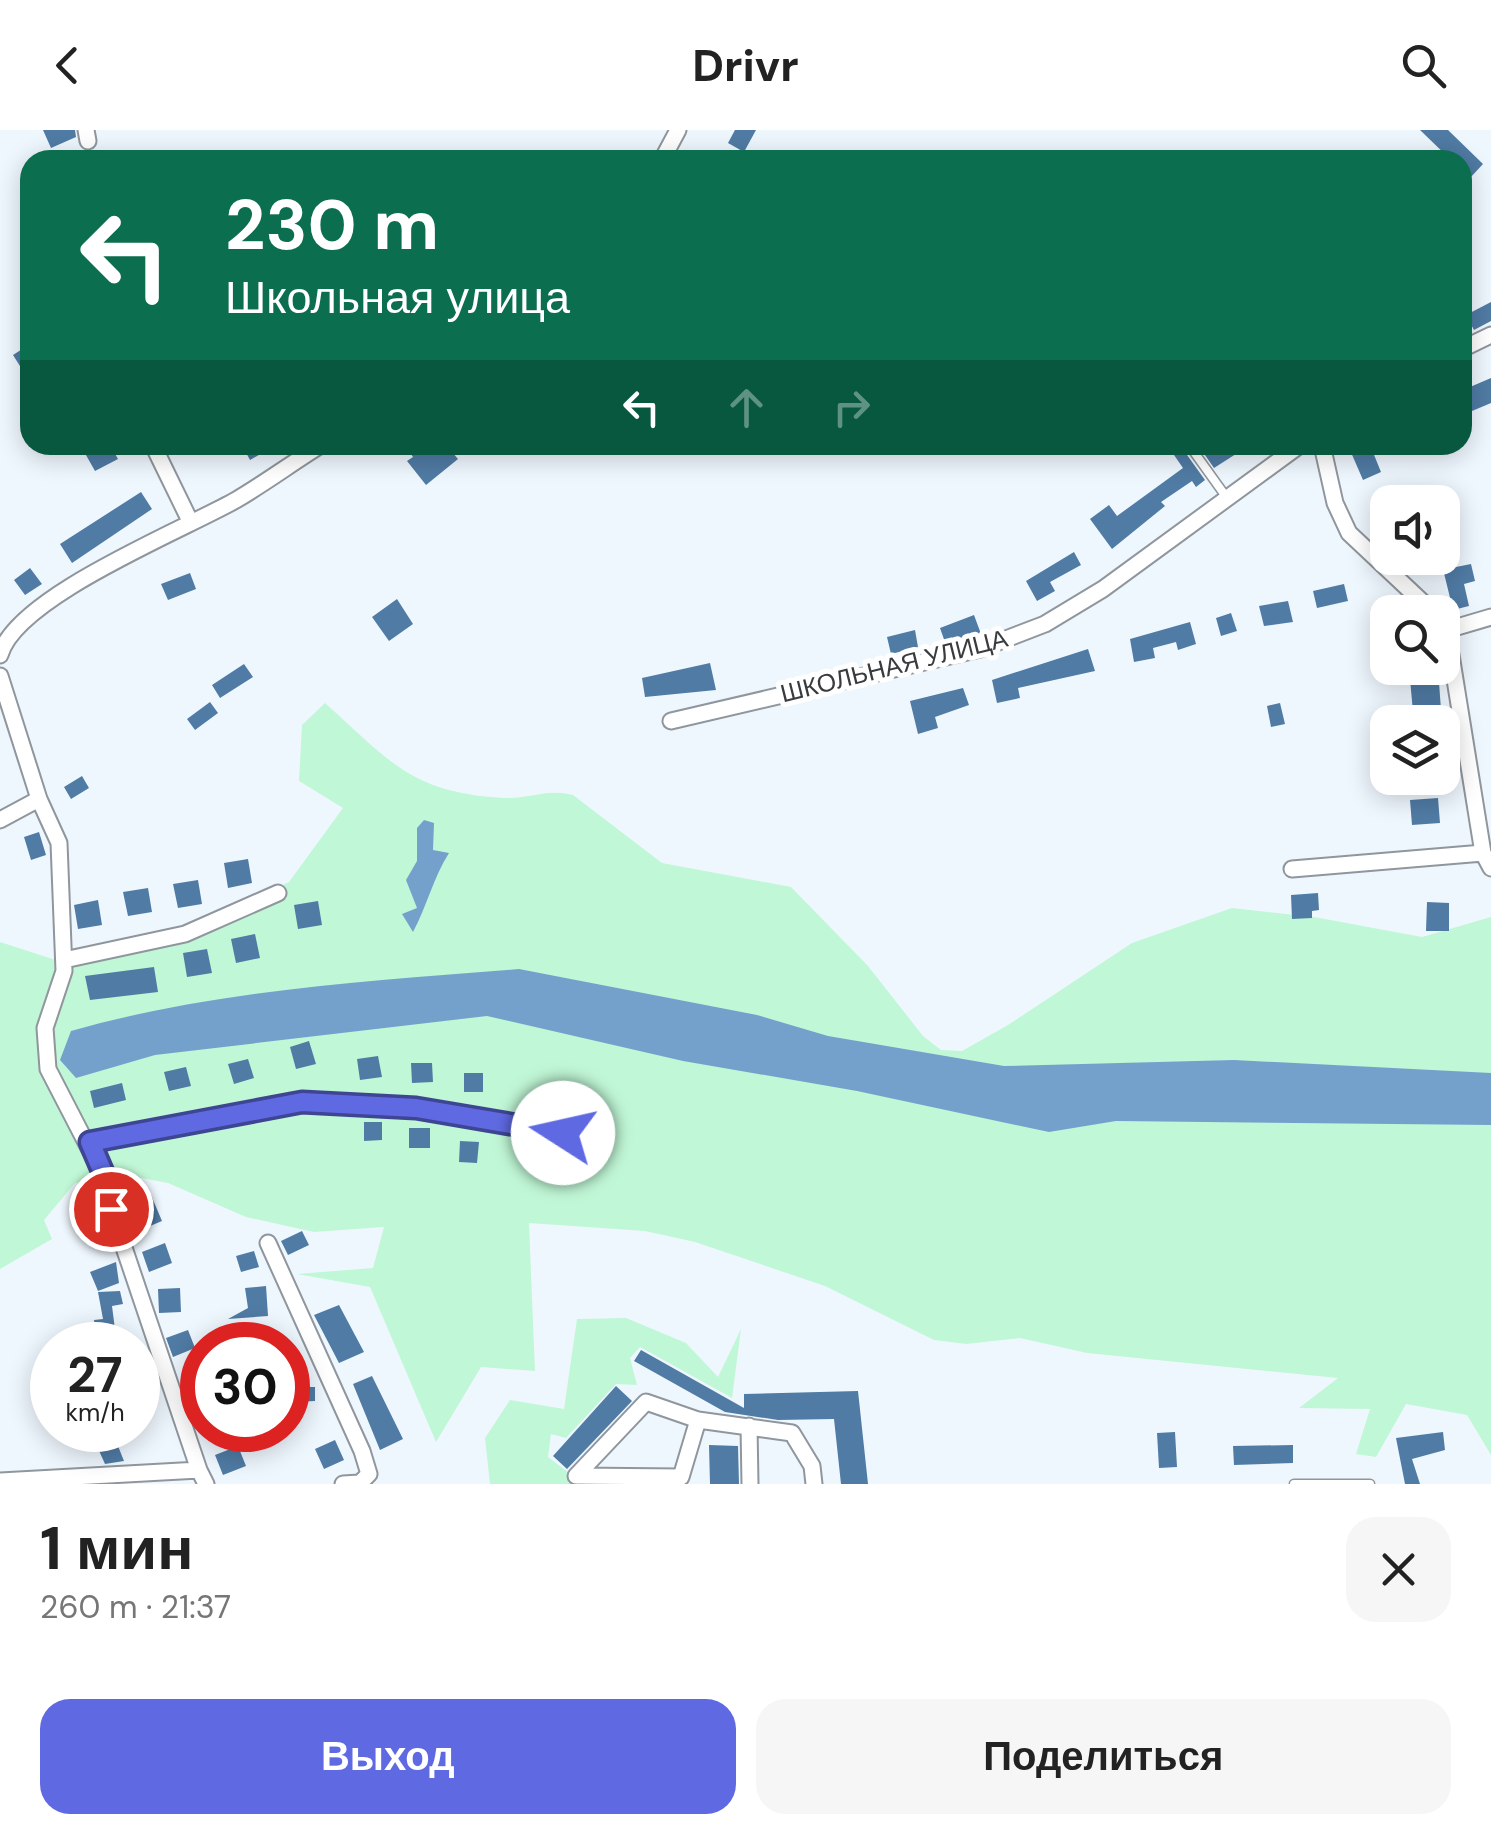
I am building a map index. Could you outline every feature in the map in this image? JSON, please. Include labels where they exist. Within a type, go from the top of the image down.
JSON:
[{"type":"street","points":[[158,455],[190,523]]},
{"type":"street","points":[[0,1481],[202,1477],[111,1209],[110,1189],[90,1142],[48,1068],[45,1028],[64,960],[59,843],[39,800],[1,678],[0,656],[5,638],[33,611],[236,500],[306,455]]},
{"type":"street","name":"ШКОЛЬНАЯ УЛИЦА","points":[[671,720],[980,649],[1045,624],[1103,589],[1286,455]]},
{"type":"street","points":[[1324,455],[1335,503],[1349,533],[1416,595]]},
{"type":"street","points":[[1460,624],[1491,617]]},
{"type":"street","points":[[1292,870],[1487,860],[1455,685]]},
{"type":"street","points":[[0,820],[39,800]]},
{"type":"street","points":[[64,960],[185,934],[278,893]]},
{"type":"street","points":[[90,1142],[302,1102],[416,1108],[563,1133]]},
{"type":"street","points":[[268,1243],[370,1474],[360,1482],[344,1484]]},
{"type":"street","points":[[698,1420],[681,1478],[576,1476],[646,1402],[698,1420],[792,1433],[812,1466],[814,1484]]},
{"type":"street","points":[[749,1426],[750,1484]]},
{"type":"lane","points":[[1196,455],[1227,498]]},
{"type":"lane","points":[[1294,1484],[1370,1484]]},
{"type":"green space","points":[[325,703],[386,757],[424,781],[472,795],[573,795],[662,863],[791,887],[868,966],[923,1036],[941,1050],[962,1051],[1132,943],[1232,908],[1314,917],[1422,937],[1491,917],[1491,1455],[1467,1415],[1406,1404],[1376,1457],[1356,1454],[1370,1409],[1299,1408],[1338,1378],[1087,1353],[1020,1338],[966,1344],[934,1340],[825,1286],[695,1242],[645,1231],[529,1223],[535,1371],[481,1367],[436,1442],[370,1287],[297,1274],[373,1268],[384,1227],[314,1232],[246,1217],[168,1183],[131,1176],[75,1183],[44,1220],[52,1239],[0,1269],[0,942],[71,965],[215,916],[289,882],[343,808],[299,781],[302,725]]},
{"type":"green space","points":[[626,1318],[686,1343],[718,1377],[741,1329],[732,1398],[640,1347],[630,1358],[637,1385],[616,1384],[566,1438],[551,1434],[548,1457],[573,1476],[572,1484],[490,1484],[485,1438],[510,1400],[564,1409],[577,1319]]},
{"type":"water","points":[[424,820],[434,823],[433,850],[449,853],[413,932],[402,914],[417,908],[406,880],[417,861],[417,828]]},
{"type":"water","points":[[519,969],[757,1015],[828,1036],[1004,1066],[1234,1060],[1491,1073],[1491,1125],[1116,1121],[1049,1132],[857,1091],[683,1061],[487,1016],[155,1055],[76,1078],[60,1060],[71,1031],[125,1017],[293,989]]},
{"type":"building","points":[[43,130],[75,130],[76,137],[51,148]]},
{"type":"building","points":[[735,130],[756,130],[745,150],[728,143]]},
{"type":"building","points":[[1420,130],[1448,130],[1469,150],[1441,150]]},
{"type":"building","points":[[1472,153],[1483,164],[1472,176]]},
{"type":"building","points":[[1491,302],[1491,321],[1474,330],[1472,312]]},
{"type":"building","points":[[1491,378],[1491,403],[1472,411],[1472,386]]},
{"type":"building","points":[[86,455],[116,455],[118,459],[95,471]]},
{"type":"building","points":[[455,455],[458,459],[426,485],[407,461],[413,457]]},
{"type":"building","points":[[1174,455],[1187,455],[1205,480],[1196,487],[1192,481],[1161,502],[1165,506],[1112,549],[1090,519],[1109,505],[1117,516],[1183,468]]},
{"type":"building","points":[[1205,455],[1234,455],[1214,468]]},
{"type":"building","points":[[1352,455],[1374,455],[1381,472],[1363,480]]},
{"type":"building","points":[[141,492],[152,509],[72,563],[60,544]]},
{"type":"building","points":[[1074,552],[1081,565],[1050,582],[1055,591],[1037,601],[1026,581]]},
{"type":"building","points":[[1471,564],[1475,581],[1464,584],[1469,606],[1460,608],[1460,595],[1449,595],[1444,575],[1460,575],[1460,566]]},
{"type":"building","points":[[30,568],[42,584],[25,595],[14,580]]},
{"type":"building","points":[[190,573],[196,589],[168,600],[161,584]]},
{"type":"building","points":[[1344,584],[1348,601],[1317,608],[1313,591]]},
{"type":"building","points":[[397,599],[413,624],[389,641],[372,617]]},
{"type":"building","points":[[1288,601],[1293,622],[1264,626],[1259,606]]},
{"type":"building","points":[[1231,613],[1237,631],[1221,636],[1216,618]]},
{"type":"building","points":[[974,615],[981,634],[946,645],[940,628]]},
{"type":"building","points":[[1190,622],[1196,644],[1178,650],[1176,642],[1153,648],[1155,658],[1134,662],[1130,639]]},
{"type":"building","points":[[915,630],[918,647],[891,654],[887,637]]},
{"type":"building","points":[[1088,649],[1095,671],[1018,688],[1020,698],[997,703],[992,680]]},
{"type":"building","points":[[710,663],[716,690],[645,697],[642,678]]},
{"type":"building","points":[[244,664],[253,677],[220,698],[212,685]]},
{"type":"building","points":[[1411,685],[1439,685],[1441,705],[1412,705]]},
{"type":"building","points":[[963,688],[969,705],[935,717],[938,728],[918,734],[910,701]]},
{"type":"building","points":[[210,702],[218,713],[195,730],[187,719]]},
{"type":"building","points":[[1280,703],[1285,724],[1271,727],[1267,706]]},
{"type":"building","points":[[82,776],[89,788],[71,799],[64,787]]},
{"type":"building","points":[[1438,798],[1440,823],[1412,825],[1410,800]]},
{"type":"building","points":[[39,832],[46,855],[31,860],[24,837]]},
{"type":"building","points":[[248,859],[252,883],[228,888],[224,863]]},
{"type":"building","points":[[198,880],[202,904],[178,908],[173,884]]},
{"type":"building","points":[[148,888],[152,912],[128,916],[123,892]]},
{"type":"building","points":[[1318,893],[1319,910],[1312,911],[1312,918],[1292,919],[1291,895]]},
{"type":"building","points":[[98,900],[102,925],[78,929],[74,905]]},
{"type":"building","points":[[318,901],[322,925],[298,929],[294,905]]},
{"type":"building","points":[[1427,902],[1449,903],[1449,931],[1426,931]]},
{"type":"building","points":[[255,934],[260,958],[236,963],[231,939]]},
{"type":"building","points":[[207,949],[212,973],[187,977],[183,953]]},
{"type":"building","points":[[154,967],[158,992],[90,1000],[85,976]]},
{"type":"building","points":[[309,1041],[316,1064],[296,1069],[290,1047]]},
{"type":"building","points":[[378,1056],[382,1077],[360,1080],[357,1059]]},
{"type":"building","points":[[248,1059],[254,1078],[234,1084],[228,1064]]},
{"type":"building","points":[[411,1063],[432,1063],[433,1082],[412,1083]]},
{"type":"building","points":[[186,1067],[191,1086],[169,1091],[164,1072]]},
{"type":"building","points":[[464,1073],[483,1073],[483,1092],[464,1092]]},
{"type":"building","points":[[122,1083],[126,1100],[94,1108],[90,1091]]},
{"type":"building","points":[[364,1122],[382,1122],[382,1140],[364,1141]]},
{"type":"building","points":[[409,1128],[430,1128],[430,1148],[409,1148]]},
{"type":"building","points":[[460,1141],[479,1142],[477,1163],[459,1162]]},
{"type":"building","points":[[151,1195],[162,1221],[131,1234],[122,1207]]},
{"type":"building","points":[[302,1231],[309,1245],[288,1255],[281,1241]]},
{"type":"building","points":[[165,1243],[172,1263],[149,1272],[142,1252]]},
{"type":"building","points":[[254,1251],[259,1267],[241,1272],[236,1256]]},
{"type":"building","points":[[116,1262],[119,1283],[98,1291],[90,1272]]},
{"type":"building","points":[[266,1286],[268,1316],[228,1319],[248,1308],[245,1288]]},
{"type":"building","points":[[180,1288],[181,1312],[159,1313],[158,1289]]},
{"type":"building","points":[[120,1291],[123,1304],[112,1306],[114,1322],[94,1322],[103,1319],[98,1292]]},
{"type":"building","points":[[339,1305],[364,1352],[339,1363],[314,1315]]},
{"type":"building","points":[[180,1333],[180,1354],[173,1357],[166,1338]]},
{"type":"building","points":[[641,1350],[744,1408],[744,1394],[858,1391],[868,1484],[841,1484],[834,1419],[778,1420],[725,1412],[634,1361]]},
{"type":"building","points":[[372,1376],[403,1439],[380,1450],[353,1384]]},
{"type":"building","points":[[616,1386],[632,1401],[567,1469],[553,1456]]},
{"type":"building","points":[[310,1387],[315,1387],[315,1401],[310,1401]]},
{"type":"building","points":[[1175,1432],[1177,1467],[1159,1468],[1157,1433]]},
{"type":"building","points":[[1443,1432],[1445,1450],[1412,1459],[1420,1484],[1405,1484],[1396,1438]]},
{"type":"building","points":[[335,1440],[344,1460],[324,1469],[315,1449]]},
{"type":"building","points":[[709,1445],[738,1446],[739,1484],[710,1484]]},
{"type":"building","points":[[1293,1445],[1293,1463],[1234,1465],[1233,1446]]},
{"type":"building","points":[[100,1452],[120,1452],[124,1461],[105,1464]]},
{"type":"building","points":[[240,1452],[246,1466],[223,1475],[215,1455]]},
{"type":"route","points":[[111,1209],[110,1189],[90,1142],[302,1102],[416,1108],[563,1133]]}]
